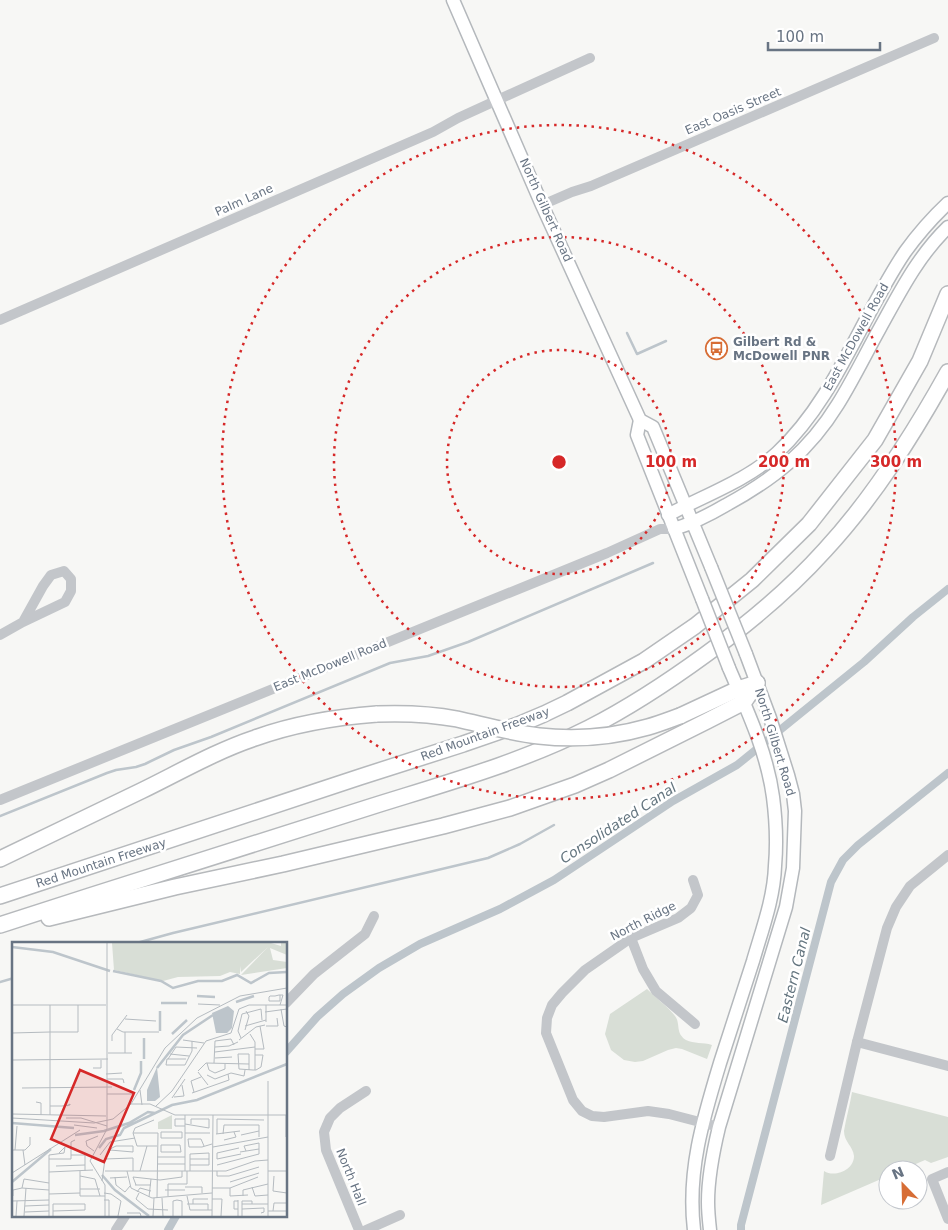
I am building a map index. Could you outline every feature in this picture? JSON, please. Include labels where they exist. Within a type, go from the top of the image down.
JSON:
[{"type":"highway","name":"Red Mountain Freeway","points":[[0,896],[518,725],[566,703],[644,661],[695,626],[752,580],[809,524],[875,440],[920,361],[948,294]]},
{"type":"highway","points":[[0,925],[472,775],[534,753],[618,713],[735,634],[799,577],[826,550],[867,499],[904,447],[948,372]]},
{"type":"highway","points":[[0,933],[46,919],[111,903],[443,826],[548,796],[609,770],[741,695],[757,683]]},
{"type":"highway","points":[[0,858],[246,741],[283,729],[317,721],[378,714],[413,714],[437,716],[539,736],[580,738],[604,736],[649,727],[741,695]]},
{"type":"main road","name":"North Gilbert Road","points":[[453,0],[542,204],[640,420],[652,428],[686,505],[770,718],[793,794],[795,811],[791,884],[786,907],[719,1127],[712,1156],[708,1202],[710,1230]]},
{"type":"main road","name":"East McDowell Road","points":[[668,515],[746,476],[776,454],[787,442],[823,396],[891,274],[906,251],[932,219],[948,203]]},
{"type":"main road","name":"East McDowell Road","points":[[674,529],[693,523],[749,493],[770,479],[808,444],[837,405],[907,278],[935,239],[948,227]]},
{"type":"main road","name":"North Gilbert Road","points":[[640,420],[637,435],[756,732],[773,796],[776,831],[775,867],[771,899],[702,1123],[693,1174],[694,1230]]},
{"type":"street","name":"East Oasis Street","points":[[542,204],[599,182],[934,38]]},
{"type":"street","name":"Palm Lane","points":[[0,320],[432,132],[458,118],[590,58]]},
{"type":"street","points":[[660,529],[668,515]]},
{"type":"street","name":"East McDowell Road","points":[[0,800],[607,553],[660,529],[674,529]]},
{"type":"street","points":[[0,635],[65,602],[71,591],[71,580],[64,571],[51,575],[23,622]]},
{"type":"street","points":[[830,1156],[887,928],[896,907],[910,886],[948,855]]},
{"type":"street","name":"North Ridge","points":[[693,880],[698,895],[691,908],[678,918],[631,938],[585,970],[552,1005],[547,1018],[546,1032],[573,1100],[582,1111],[592,1116],[604,1117],[648,1111],[669,1114],[719,1127]]},
{"type":"street","points":[[288,1001],[314,974],[365,934],[374,916]]},
{"type":"street","points":[[631,938],[643,969],[656,991],[695,1024]]},
{"type":"street","points":[[858,1042],[948,1066]]},
{"type":"street","name":"North Hall","points":[[359,1230],[326,1150],[324,1132],[330,1118],[340,1108],[366,1091]]},
{"type":"street","points":[[948,1172],[932,1179],[948,1219]]},
{"type":"street","points":[[366,1230],[400,1214]]},
{"type":"street","points":[[116,1230],[124,1218]]},
{"type":"shaded area","points":[[647,989],[675,1016],[680,1034],[686,1040],[712,1045],[707,1059],[676,1048],[643,1061],[635,1062],[624,1060],[611,1050],[605,1034],[610,1014]]},
{"type":"shaded area","points":[[852,1092],[948,1117],[948,1157],[931,1163],[928,1160],[878,1160],[878,1180],[821,1205],[824,1171],[833,1174],[838,1173],[847,1169],[853,1161],[854,1156],[845,1138],[844,1131]]},
{"type":"waterway","points":[[627,333],[637,354],[666,341]]},
{"type":"waterway","points":[[0,816],[107,773],[145,764],[174,750],[211,737],[390,663],[428,656],[468,642],[653,563]]},
{"type":"waterway","name":"Consolidated Canal","points":[[288,1050],[317,1017],[343,994],[379,968],[420,944],[500,909],[554,880],[673,801],[737,765],[864,662],[913,617],[948,589]]},
{"type":"waterway","name":"Eastern Canal","points":[[741,1230],[831,882],[843,860],[858,845],[948,773]]},
{"type":"waterway","points":[[140,942],[488,858],[520,844],[554,825]]},
{"type":"waterway","points":[[0,982],[12,979]]},
{"type":"waterway","name":"Consolidated Canal","points":[[168,1230],[175,1218]]},
{"type":"place","name":"Gilbert Rd & McDowell PNR","points":[[717,349]]}]
